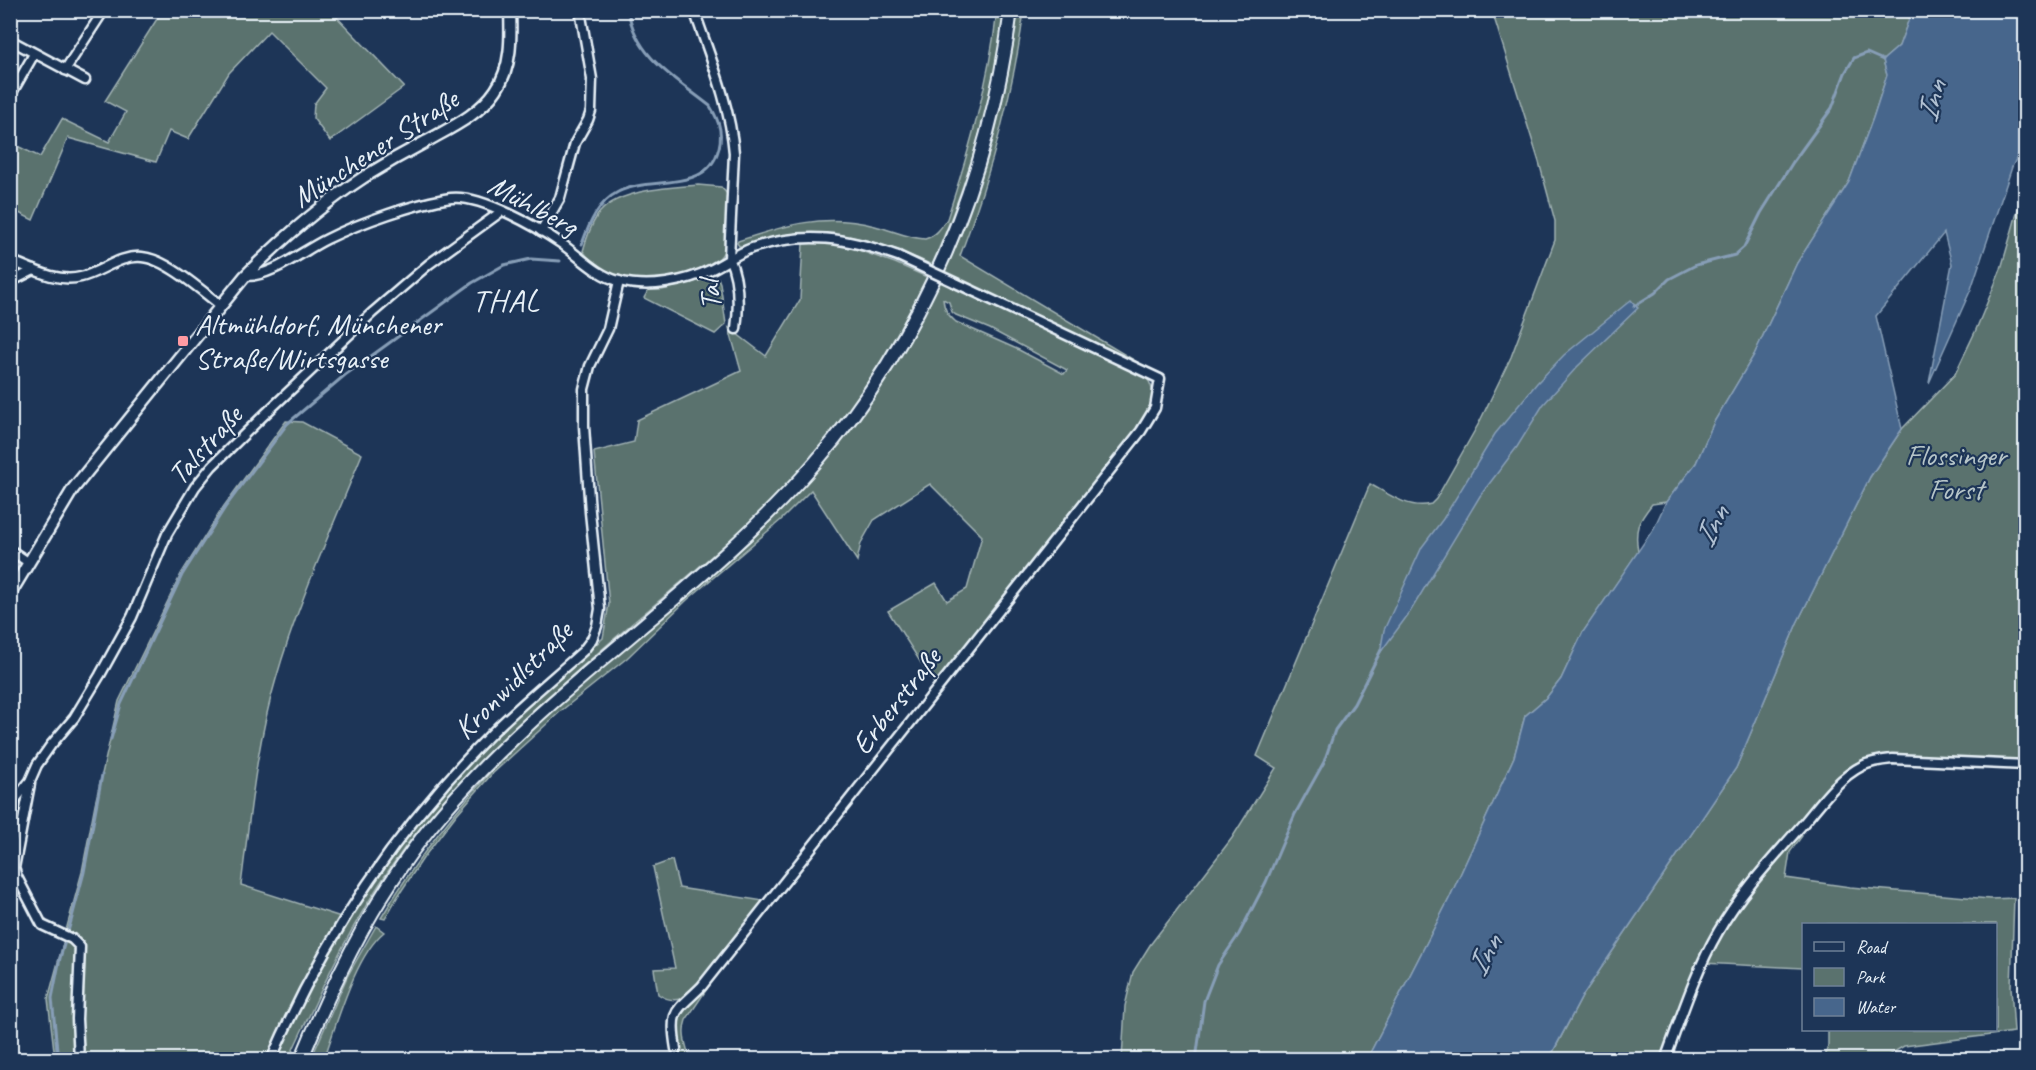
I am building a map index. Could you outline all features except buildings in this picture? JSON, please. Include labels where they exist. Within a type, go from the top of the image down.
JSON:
[{"type":"main road","points":[[301,1059],[360,934],[401,869],[443,812],[497,754],[545,709],[768,513],[814,465],[862,402],[904,336],[958,222],[988,133],[1011,10]]},
{"type":"street","points":[[65,70],[104,10]]},
{"type":"street","name":"Münchener Straße","points":[[10,594],[73,489],[245,276],[290,233],[361,179],[459,123],[485,104],[500,83],[508,61],[510,10]]},
{"type":"street","points":[[541,231],[560,198],[575,143],[591,111],[592,79],[580,10]]},
{"type":"street","name":"Tal","points":[[694,10],[724,102],[733,138],[729,258],[735,269],[738,314],[736,329]]},
{"type":"street","points":[[10,40],[86,80]]},
{"type":"street","points":[[10,96],[34,54]]},
{"type":"street","name":"Mühlberg","points":[[245,276],[265,273],[329,238],[432,201],[454,197],[484,202],[502,211],[541,231],[603,274],[619,281],[655,284],[683,280],[767,243],[798,237],[844,239],[898,256],[1160,379]]},
{"type":"street","name":"Talstraße","points":[[10,806],[30,780],[51,745],[74,718],[100,675],[132,617],[166,534],[180,508],[206,473],[372,313],[429,264],[502,211]]},
{"type":"street","points":[[10,260],[62,278],[77,278],[121,260],[147,258],[168,267],[220,305]]},
{"type":"street","points":[[10,282],[34,270]]},
{"type":"street","name":"Kronwidlstraße","points":[[271,1059],[303,990],[330,941],[389,851],[441,788],[492,733],[583,651],[592,639],[600,609],[590,512],[584,426],[584,389],[590,366],[608,329],[619,281]]},
{"type":"street","name":"Erberstraße","points":[[676,1049],[672,1029],[673,1016],[677,1009],[702,986],[1142,431],[1155,408],[1160,379]]},
{"type":"street","points":[[10,550],[28,562]]},
{"type":"street","points":[[1665,1059],[1699,970],[1732,909],[1824,800],[1849,776],[1862,766],[1893,759],[2025,765]]},
{"type":"street","name":"Talstraße","points":[[30,780],[14,868],[42,925],[78,944],[81,953],[77,1019],[79,1059]]},
{"type":"green space","points":[[162,11],[331,11],[404,87],[330,141],[313,118],[314,104],[326,88],[269,31],[229,73],[188,139],[169,131],[156,162],[68,138],[33,220],[11,209],[11,143],[40,157],[62,119],[109,142],[126,112],[105,101]]},
{"type":"green space","points":[[997,11],[1004,11],[1000,44],[978,140],[957,203],[932,265],[880,244],[826,234],[788,235],[739,246],[738,241],[772,230],[822,221],[856,222],[925,239],[935,234],[947,219],[970,142],[989,64]]},
{"type":"green space","points":[[1018,11],[1024,11],[1014,73],[999,135],[960,256],[1162,377],[1069,340],[1146,377],[1152,391],[1151,404],[1137,431],[935,685],[888,611],[936,583],[947,601],[967,589],[982,536],[930,484],[874,520],[861,543],[857,561],[811,490],[781,520],[687,600],[627,658],[562,710],[491,775],[424,857],[385,919],[381,918],[419,860],[483,780],[531,731],[578,688],[734,556],[776,515],[852,426],[916,327],[943,275],[966,222],[996,128]],"holes":[[[943,299],[949,302],[952,312],[956,315],[990,329],[1067,370],[1064,374],[1019,350],[956,322],[947,312]]]},
{"type":"green space","points":[[1492,11],[1912,11],[1899,46],[1883,60],[1887,75],[1849,182],[1797,263],[1754,355],[1714,422],[1696,463],[1666,502],[1652,504],[1643,516],[1637,531],[1638,552],[1583,632],[1561,679],[1547,697],[1525,716],[1514,757],[1449,899],[1367,1059],[1122,1060],[1125,1006],[1133,972],[1150,945],[1232,838],[1276,768],[1257,756],[1370,484],[1399,500],[1415,505],[1431,504],[1436,499],[1479,423],[1511,357],[1555,240],[1555,221],[1539,162]]},
{"type":"green space","points":[[698,185],[721,187],[728,195],[726,245],[717,260],[706,267],[692,273],[661,279],[631,279],[604,270],[583,251],[597,216],[616,200],[658,189]]},
{"type":"green space","name":"Flossinger Forst","points":[[2025,185],[2025,761],[1893,755],[1860,763],[1797,832],[1802,836],[1790,852],[1786,878],[1850,887],[1990,899],[2014,898],[2011,987],[2014,1032],[1904,1046],[1882,1059],[1824,1059],[1828,1046],[1828,1031],[1997,1031],[1997,923],[1802,923],[1802,968],[1702,963],[1679,1022],[1661,1059],[1549,1060],[1583,995],[1736,768],[1797,623],[1870,477],[1902,429],[1955,374],[2001,269]]},
{"type":"green space","points":[[803,244],[844,245],[927,277],[870,378],[820,448],[755,517],[533,710],[485,755],[441,803],[390,868],[363,910],[328,976],[289,1059],[274,1060],[302,995],[384,863],[442,789],[517,714],[603,638],[609,604],[594,452],[634,442],[637,420],[741,371],[729,328],[766,356],[800,300]]},
{"type":"green space","points":[[713,277],[718,278],[720,283],[726,324],[715,334],[644,298],[649,289],[662,290]]},
{"type":"green space","points":[[286,421],[302,422],[362,454],[305,594],[276,679],[263,730],[241,885],[341,917],[297,995],[267,1059],[81,1059],[83,954],[65,934],[82,872],[119,701],[181,574],[224,506]]},
{"type":"green space","points":[[672,860],[679,888],[764,901],[694,991],[677,1000],[658,994],[654,969],[675,968],[653,867]]},
{"type":"green space","points":[[376,926],[384,932],[364,957],[356,973],[324,1059],[311,1059],[347,977]]},
{"type":"green space","points":[[64,940],[71,942],[77,956],[76,1059],[55,1059],[48,999]]},
{"type":"green space","points":[[727,959],[686,1020],[684,1035],[690,1059],[681,1059],[675,1041],[678,1018]]},
{"type":"water","name":"Inn","points":[[1912,11],[2025,11],[2025,141],[2012,167],[1971,289],[1929,383],[1952,264],[1944,233],[1876,316],[1902,429],[1870,477],[1797,623],[1736,768],[1583,995],[1549,1059],[1367,1059],[1449,899],[1514,757],[1525,716],[1547,697],[1561,679],[1583,632],[1654,528],[1666,502],[1696,463],[1714,422],[1754,355],[1797,263],[1849,182],[1887,75],[1883,60],[1899,46]]},
{"type":"water","points":[[1631,300],[1638,308],[1577,367],[1543,405],[1517,447],[1480,496],[1410,612],[1380,653],[1384,630],[1422,547],[1443,519],[1495,434],[1537,383],[1564,355]]},
{"type":"waterway","points":[[582,244],[595,214],[611,196],[630,187],[674,182],[700,174],[710,166],[719,147],[720,129],[710,106],[659,66],[648,54],[632,27],[628,10]]},
{"type":"waterway","points":[[1634,306],[1655,293],[1669,279],[1696,265],[1735,255],[1744,247],[1761,213],[1793,162],[1832,108],[1845,73],[1854,58],[1867,53],[1883,60]]},
{"type":"waterway","points":[[111,739],[121,704],[182,575],[226,506],[287,424],[345,375],[472,283],[504,265],[531,259],[560,261]]},
{"type":"waterway","points":[[1196,1060],[1204,1001],[1218,965],[1239,934],[1266,882],[1295,814],[1324,762],[1335,730],[1354,704],[1381,650]]},
{"type":"waterway","points":[[58,1060],[52,998],[60,958],[84,872],[102,775]]},
{"type":"place","name":"Altmühldorf, Münchener Straße/Wirtsgasse","points":[[183,341]]},
{"type":"district","name":"THAL","points":[[506,300]]}]
